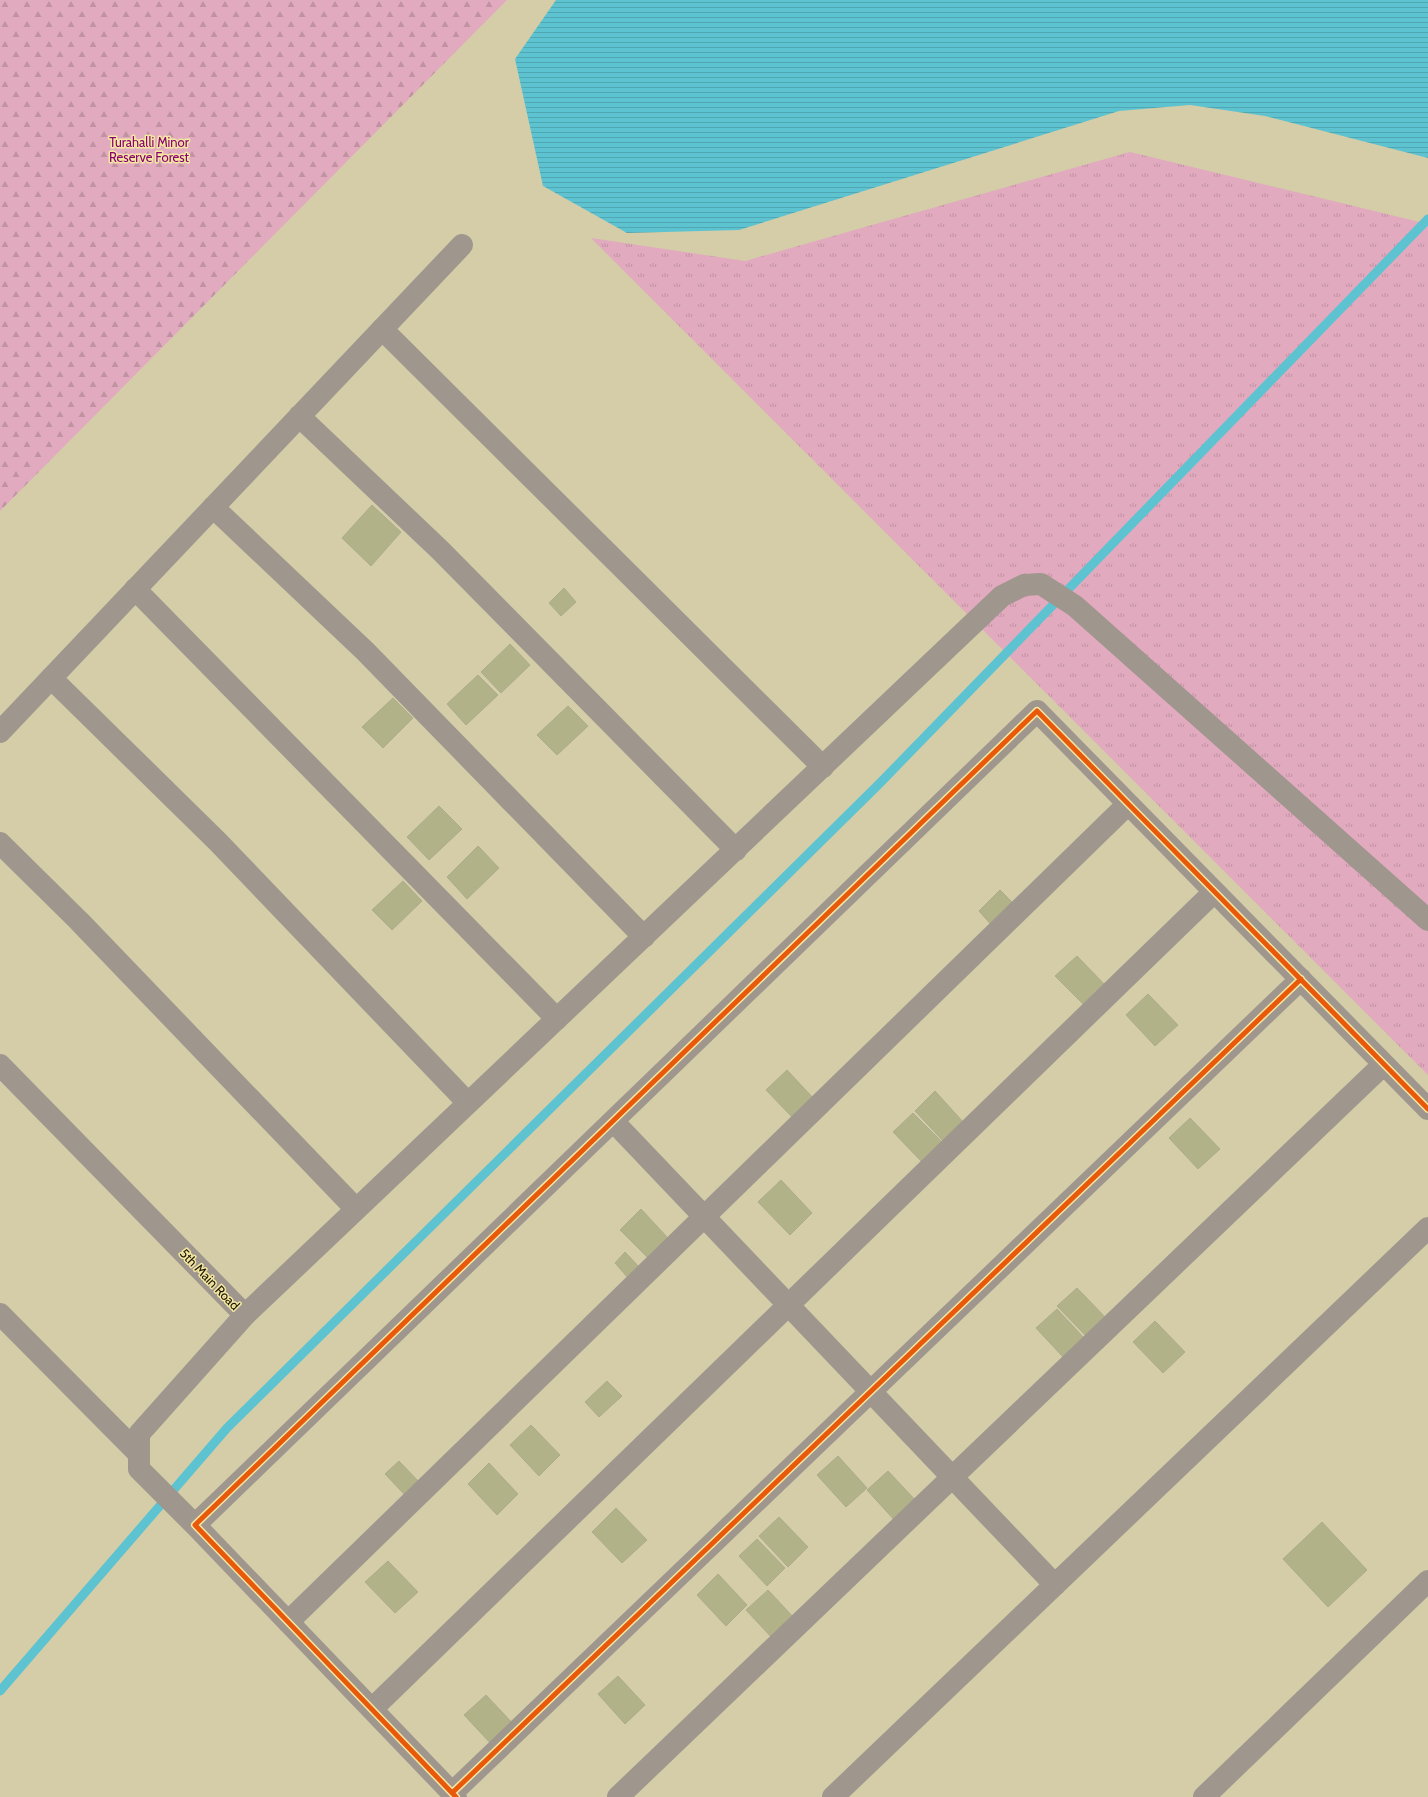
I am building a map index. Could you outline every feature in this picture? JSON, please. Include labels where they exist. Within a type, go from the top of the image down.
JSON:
[{"type":"street","points":[[0,732],[462,244]]},
{"type":"street","points":[[382,329],[823,767]]},
{"type":"street","points":[[299,416],[440,550],[736,850]]},
{"type":"street","points":[[213,507],[365,651],[644,936]]},
{"type":"street","points":[[245,1314],[736,850],[1002,596],[1024,584],[1041,584],[1075,606],[1428,920]]},
{"type":"street","points":[[135,589],[557,1019]]},
{"type":"street","points":[[51,678],[218,842],[468,1102]]},
{"type":"street","points":[[191,1522],[613,1121],[1037,711],[1428,1109]]},
{"type":"street","points":[[288,1622],[1128,804]]},
{"type":"street","points":[[0,843],[79,921],[356,1209]]},
{"type":"street","points":[[372,1709],[1214,892]]},
{"type":"street","points":[[0,1314],[139,1461],[191,1522],[454,1795],[871,1392],[1301,980]]},
{"type":"street","points":[[618,1797],[1384,1064]]},
{"type":"street","name":"5th Main Road","points":[[0,1065],[245,1314],[139,1434],[139,1461]]},
{"type":"street","points":[[613,1121],[1055,1585]]},
{"type":"street","points":[[833,1797],[1428,1228]]},
{"type":"street","points":[[1204,1797],[1428,1581]]},
{"type":"green space","name":"Turahalli Minor Reserve Forest","points":[[0,0],[507,0],[0,511]]},
{"type":"green space","points":[[1130,152],[1428,224],[1428,1075],[591,238],[745,261]]},
{"type":"water","points":[[556,0],[1428,0],[1428,158],[1265,116],[1190,105],[1119,111],[739,230],[627,233],[543,186],[515,59]]},
{"type":"building","points":[[372,505],[401,532],[371,566],[342,538]]},
{"type":"building","points":[[564,588],[576,602],[561,616],[549,603]]},
{"type":"building","points":[[510,644],[530,665],[501,693],[481,672]]},
{"type":"building","points":[[478,675],[498,695],[466,725],[447,704]]},
{"type":"building","points":[[393,698],[413,718],[383,748],[362,727]]},
{"type":"building","points":[[568,706],[588,726],[557,755],[537,735]]},
{"type":"building","points":[[439,806],[462,829],[429,860],[407,837]]},
{"type":"building","points":[[478,846],[499,868],[467,899],[447,877]]},
{"type":"building","points":[[403,881],[422,901],[392,930],[372,910]]},
{"type":"building","points":[[1000,890],[1017,907],[994,928],[979,911]]},
{"type":"building","points":[[1077,956],[1106,986],[1085,1006],[1055,976]]},
{"type":"building","points":[[1148,994],[1178,1025],[1155,1046],[1126,1015]]},
{"type":"building","points":[[787,1070],[815,1100],[794,1119],[766,1090]]},
{"type":"building","points":[[935,1091],[964,1123],[944,1142],[915,1111]]},
{"type":"building","points":[[913,1113],[943,1143],[922,1162],[893,1132]]},
{"type":"building","points":[[1190,1118],[1220,1149],[1198,1169],[1169,1138]]},
{"type":"building","points":[[781,1180],[812,1213],[790,1235],[758,1202]]},
{"type":"building","points":[[641,1209],[668,1238],[648,1258],[620,1230]]},
{"type":"building","points":[[625,1252],[640,1268],[629,1279],[615,1263]]},
{"type":"building","points":[[1077,1288],[1107,1319],[1087,1337],[1057,1306]]},
{"type":"building","points":[[1057,1309],[1085,1339],[1064,1358],[1036,1328]]},
{"type":"building","points":[[1155,1321],[1185,1352],[1163,1373],[1133,1342]]},
{"type":"building","points":[[607,1381],[622,1396],[599,1417],[585,1402]]},
{"type":"building","points":[[531,1425],[560,1455],[539,1476],[510,1445]]},
{"type":"building","points":[[838,1456],[867,1488],[846,1507],[817,1475]]},
{"type":"building","points":[[399,1461],[420,1483],[406,1496],[385,1474]]},
{"type":"building","points":[[489,1463],[518,1494],[497,1515],[468,1484]]},
{"type":"building","points":[[888,1471],[918,1503],[897,1523],[867,1490]]},
{"type":"building","points":[[616,1508],[647,1540],[622,1563],[592,1532]]},
{"type":"building","points":[[779,1517],[808,1547],[788,1567],[759,1536]]},
{"type":"building","points":[[1322,1522],[1367,1570],[1328,1607],[1283,1559]]},
{"type":"building","points":[[757,1539],[785,1568],[767,1586],[739,1556]]},
{"type":"building","points":[[388,1561],[418,1592],[395,1613],[365,1582]]},
{"type":"building","points":[[718,1574],[747,1605],[726,1626],[697,1595]]},
{"type":"building","points":[[768,1590],[796,1620],[774,1640],[746,1610]]},
{"type":"building","points":[[618,1676],[645,1705],[625,1724],[598,1694]]},
{"type":"building","points":[[486,1695],[516,1727],[494,1747],[464,1715]]},
{"type":"waterway","points":[[0,1691],[227,1428],[880,783],[1428,219]]},
{"type":"cycle path","points":[[456,1797],[195,1525],[1037,711],[1428,1109]]},
{"type":"cycle path","points":[[452,1793],[1301,979]]}]
